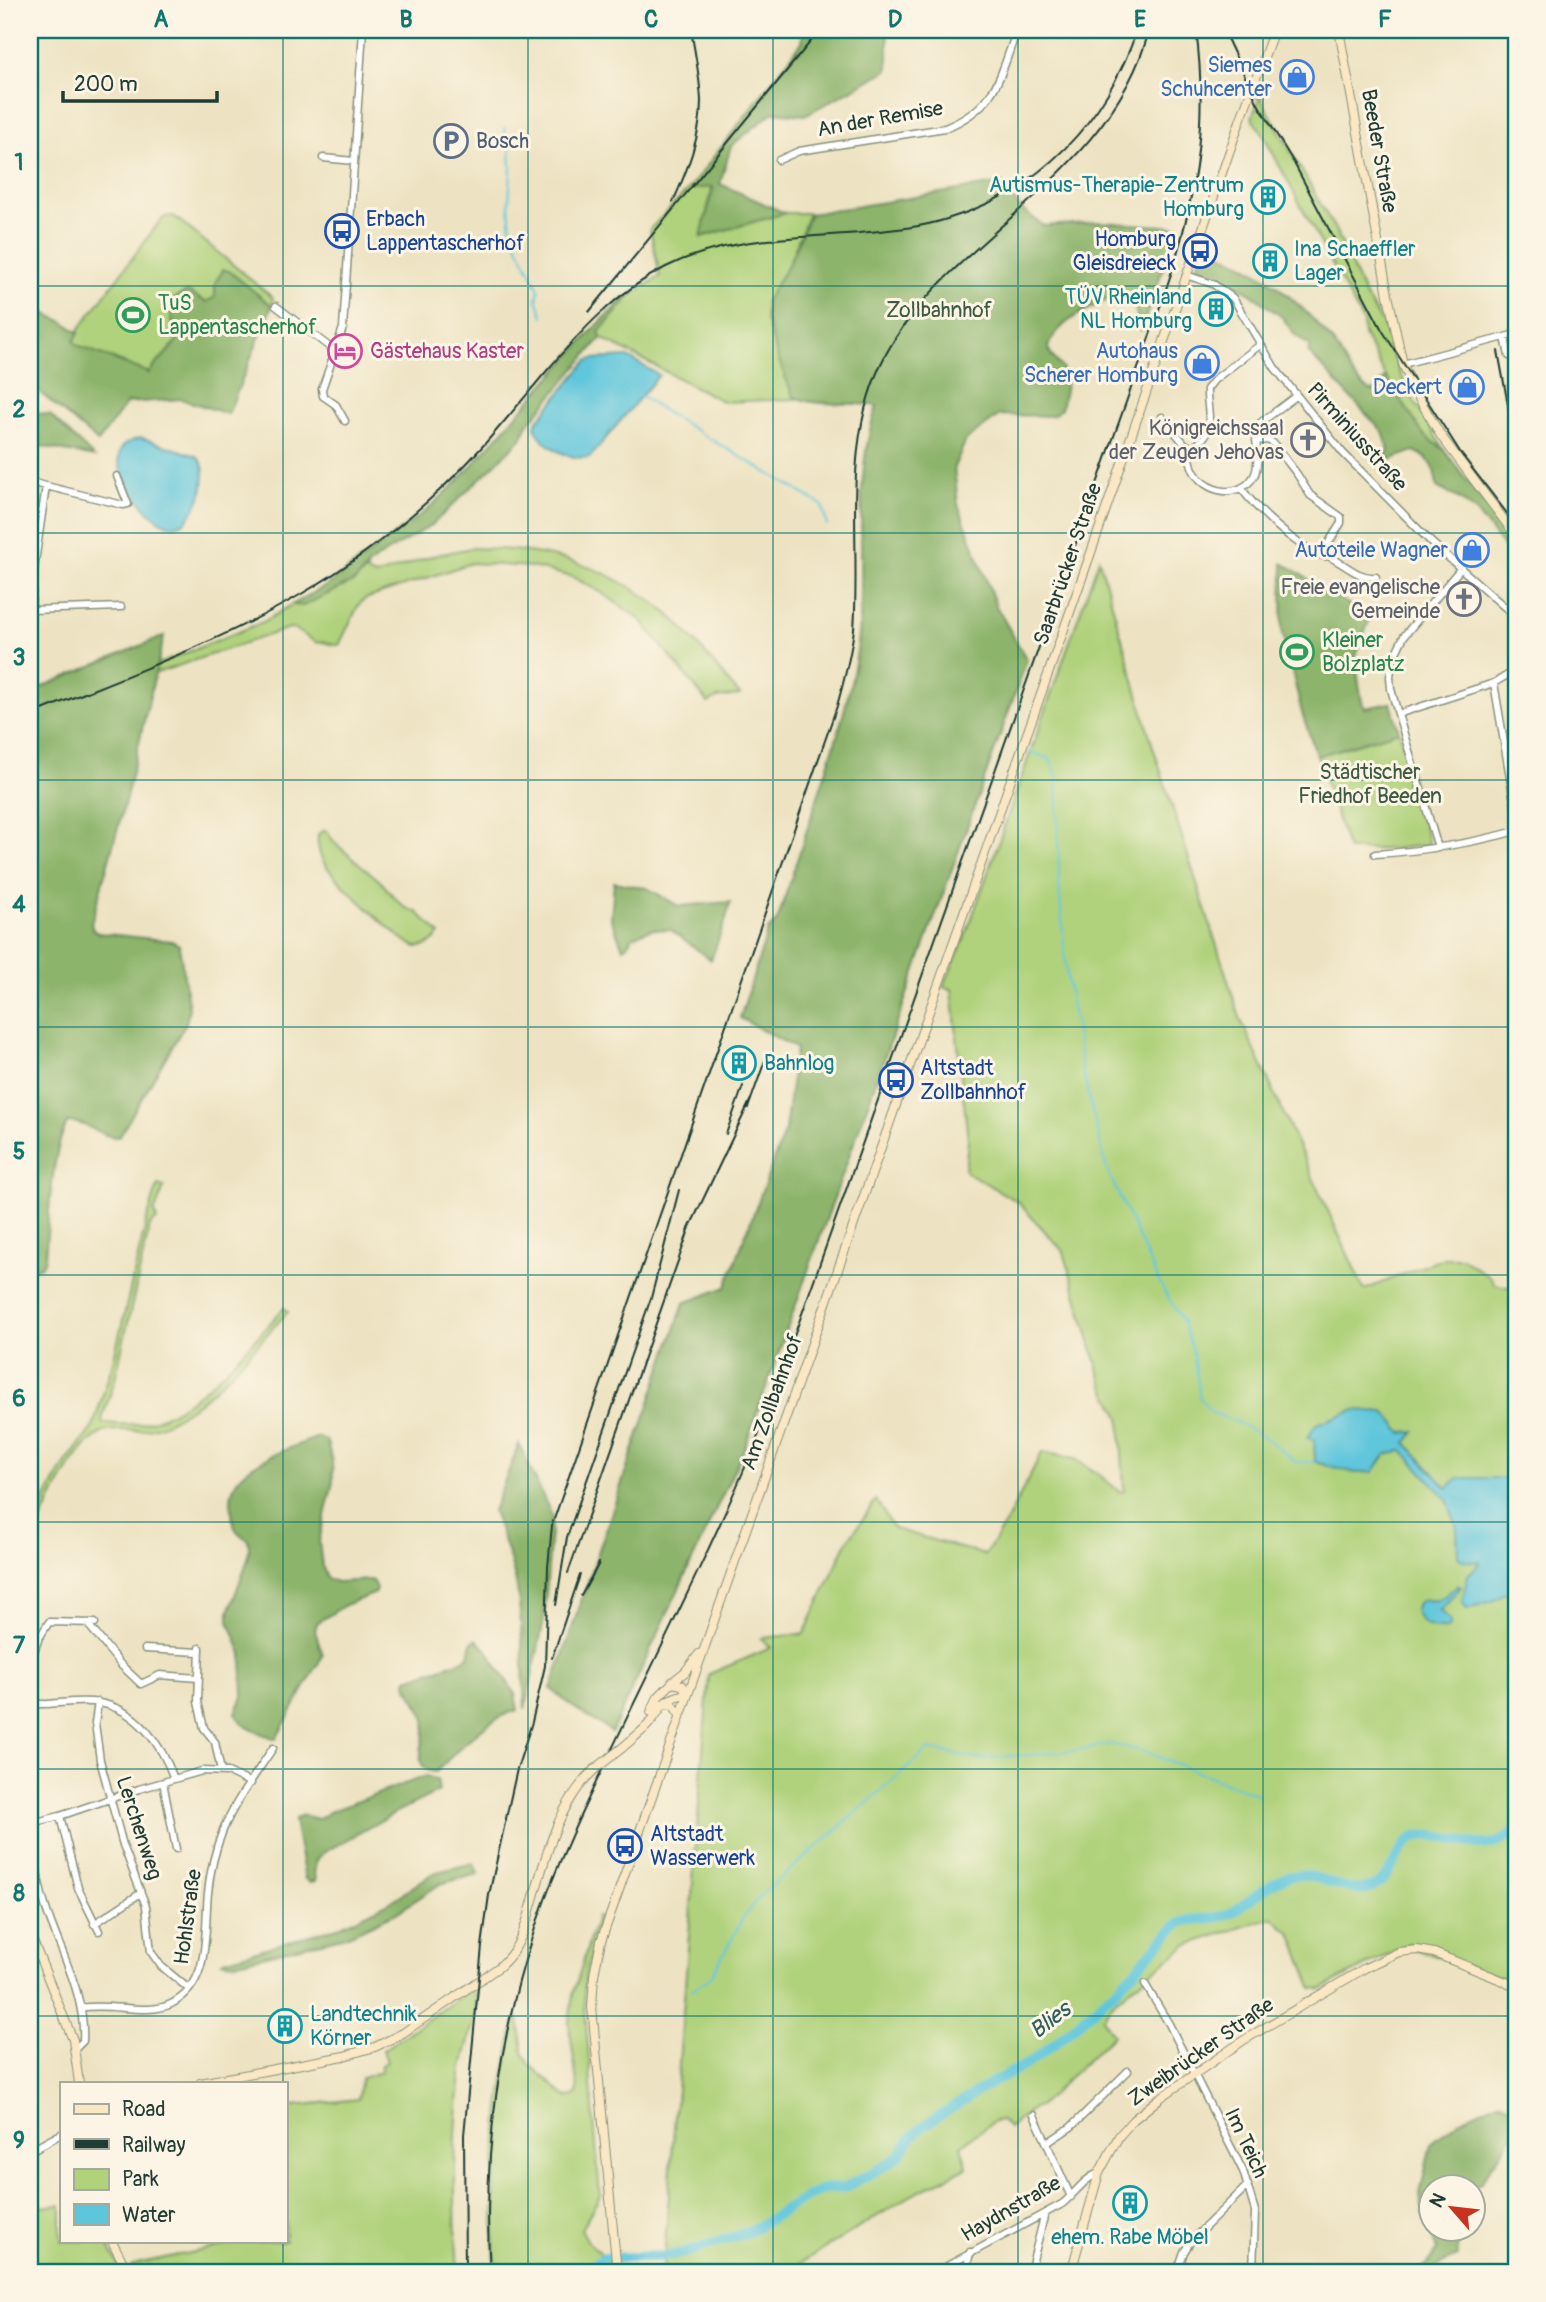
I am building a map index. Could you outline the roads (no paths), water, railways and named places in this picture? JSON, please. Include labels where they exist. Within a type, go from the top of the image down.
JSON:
[{"type":"main road","name":"Saarbrücker Straße","points":[[950,950],[1274,30]]},
{"type":"main road","name":"Beeder Straße","points":[[1339,30],[1392,319],[1403,364],[1414,390],[1441,436],[1516,536]]},
{"type":"main road","name":"Am Zollbahnhof","points":[[617,2272],[593,2036],[592,1991],[601,1941],[950,950]]},
{"type":"main road","points":[[639,1733],[658,1697],[691,1666],[704,1646]]},
{"type":"main road","points":[[205,2082],[375,2048],[403,2034],[508,1960],[520,1942],[542,1868],[561,1816],[575,1791],[594,1770],[652,1720],[662,1704],[673,1697],[688,1693],[682,1685],[671,1683]]},
{"type":"main road","points":[[662,1704],[673,1705],[680,1715]]},
{"type":"main road","points":[[30,1934],[75,2049],[79,2082]]},
{"type":"main road","name":"Zweibrücker Straße","points":[[1071,2272],[1100,2173],[1112,2147],[1133,2120],[1194,2074],[1266,2026],[1389,1956],[1417,1950],[1434,1953],[1516,1986]]},
{"type":"main road","points":[[113,2242],[128,2272]]},
{"type":"street","points":[[345,421],[336,405],[322,393],[343,328],[363,30]]},
{"type":"street","name":"An der Remise","points":[[779,160],[799,151],[944,128],[963,121],[981,108],[995,88],[1017,30]]},
{"type":"street","points":[[323,158],[354,161]]},
{"type":"street","name":"Pirminiusstraße","points":[[1186,275],[1213,284],[1228,293],[1238,304],[1260,345],[1296,396],[1351,463],[1432,543],[1516,617]]},
{"type":"street","points":[[276,306],[336,352]]},
{"type":"street","points":[[1403,364],[1516,334]]},
{"type":"street","points":[[1505,337],[1508,356]]},
{"type":"street","points":[[1260,345],[1215,379],[1207,389],[1208,429],[1203,438],[1192,447],[1191,466],[1207,485],[1219,492],[1241,488],[1251,480],[1256,470],[1257,428],[1296,396]]},
{"type":"street","points":[[1162,417],[1184,443],[1192,447]]},
{"type":"street","points":[[1256,441],[1268,440],[1273,443],[1310,495],[1341,517],[1321,555]]},
{"type":"street","points":[[30,482],[128,504],[117,476]]},
{"type":"street","points":[[46,486],[31,610],[121,607]]},
{"type":"street","points":[[1241,488],[1262,514],[1321,555],[1330,557],[1361,575],[1377,577]]},
{"type":"street","points":[[1438,848],[1398,714],[1390,677],[1392,661],[1404,636],[1461,569]]},
{"type":"street","points":[[1398,714],[1494,682],[1516,670]]},
{"type":"street","points":[[1494,682],[1516,813]]},
{"type":"street","points":[[1375,854],[1438,848],[1516,831]]},
{"type":"street","points":[[30,1664],[38,1640],[50,1622],[91,1623],[121,1665],[141,1684],[160,1675],[198,1678]]},
{"type":"street","points":[[145,1649],[199,1650],[200,1712],[204,1728],[215,1742],[221,1771]]},
{"type":"street","points":[[30,1704],[98,1702],[126,1713],[143,1727],[158,1747],[174,1779]]},
{"type":"street","name":"Lerchenweg","points":[[98,1702],[96,1736],[122,1846],[148,1918],[150,1952],[161,1966],[189,1989]]},
{"type":"street","name":"Hohlstraße","points":[[81,2008],[95,2005],[160,2008],[175,2002],[189,1989],[197,1977],[203,1957],[208,1891],[218,1843],[229,1817],[273,1748]]},
{"type":"street","points":[[32,1823],[202,1771],[221,1771],[251,1783]]},
{"type":"street","points":[[163,1782],[176,1849]]},
{"type":"street","points":[[30,1801],[43,1901],[81,2008],[83,2041],[75,2049]]},
{"type":"street","points":[[60,1816],[78,1888],[99,1931]]},
{"type":"street","points":[[94,1924],[141,1893]]},
{"type":"street","name":"Im Teich","points":[[1145,1984],[1169,2024],[1248,2185],[1255,2219],[1253,2272]]},
{"type":"street","points":[[1047,2143],[1071,2127],[1128,2071]]},
{"type":"street","points":[[1034,2115],[1071,2197]]},
{"type":"street","points":[[30,2151],[60,2135]]},
{"type":"street","name":"Haydnstraße","points":[[936,2272],[1045,2213],[1071,2197],[1088,2178],[1100,2173]]},
{"type":"street","points":[[1177,2272],[1191,2241],[1248,2185]]},
{"type":"street","points":[[1030,2272],[1045,2213]]},
{"type":"street","points":[[966,2272],[970,2252]]},
{"type":"water","points":[[628,357],[659,375],[590,457],[566,455],[544,441],[535,427],[537,421],[587,361]]},
{"type":"water","points":[[142,438],[197,456],[204,468],[200,497],[186,520],[178,525],[163,523],[155,518],[130,488],[121,470],[119,454],[123,447],[130,441]]},
{"type":"water","points":[[1354,1410],[1385,1412],[1402,1433],[1415,1432],[1406,1443],[1447,1488],[1458,1478],[1516,1478],[1516,1595],[1508,1592],[1495,1600],[1467,1609],[1462,1601],[1468,1575],[1480,1563],[1458,1557],[1457,1528],[1447,1499],[1402,1450],[1386,1454],[1373,1472],[1355,1473],[1315,1462],[1314,1440],[1307,1438],[1316,1424]]},
{"type":"water","points":[[1458,1585],[1461,1587],[1440,1610],[1451,1622],[1449,1628],[1433,1627],[1420,1620],[1415,1610],[1418,1603],[1425,1599],[1439,1599]]},
{"type":"waterway","points":[[504,128],[510,148],[511,232],[539,289],[537,299],[543,316]]},
{"type":"waterway","points":[[641,396],[822,505],[827,525]]},
{"type":"waterway","points":[[1030,752],[1050,759],[1057,776],[1059,886],[1066,970],[1083,1074],[1107,1170],[1160,1284],[1183,1322],[1194,1357],[1200,1398],[1211,1412],[1243,1425],[1270,1441],[1296,1462],[1314,1462]]},
{"type":"waterway","points":[[692,1990],[711,1977],[743,1918],[759,1897],[929,1749],[978,1759],[1072,1751],[1110,1744],[1140,1750],[1259,1795]]},
{"type":"waterway","name":"Blies","points":[[589,2272],[593,2265],[603,2258],[668,2256],[749,2232],[808,2196],[824,2189],[844,2188],[890,2163],[900,2155],[922,2127],[993,2082],[1029,2063],[1058,2041],[1117,1989],[1178,1924],[1226,1915],[1267,1887],[1295,1875],[1313,1877],[1349,1888],[1367,1889],[1382,1881],[1400,1851],[1412,1839],[1420,1836],[1482,1844],[1506,1839],[1516,1830]]},
{"type":"railway","points":[[673,202],[699,127],[700,83],[691,30]]},
{"type":"railway","points":[[589,312],[820,30]]},
{"type":"railway","points":[[30,715],[233,630],[298,596],[350,563],[445,485],[489,439],[585,328],[631,288],[666,267],[689,257],[736,244],[926,225],[981,207],[1012,190],[1040,171],[1088,122],[1124,63],[1137,30]]},
{"type":"railway","points":[[465,2272],[464,2135],[482,1946],[489,1895],[517,1769],[532,1722],[545,1666],[552,1525],[837,706],[854,629],[855,489],[863,420],[872,386],[895,339],[926,298],[1054,178],[1102,125],[1137,64],[1149,30]]},
{"type":"railway","points":[[490,2272],[489,2183],[496,2095],[512,2007],[537,1922],[581,1814],[708,1551],[761,1429],[1162,301],[1183,234],[1196,168],[1201,100],[1196,30]]},
{"type":"railway","points":[[1223,30],[1258,104],[1294,163],[1382,330],[1462,455],[1516,525]]},
{"type":"railway","points":[[1498,351],[1516,448]]},
{"type":"railway","points":[[748,1108],[767,1055]]},
{"type":"railway","points":[[726,1134],[743,1086]]},
{"type":"railway","points":[[687,1233],[751,1099]]},
{"type":"railway","points":[[556,1605],[567,1537],[651,1298],[679,1190]]},
{"type":"railway","points":[[568,1573],[690,1227]]},
{"type":"railway","points":[[581,1596],[599,1563]]},
{"type":"railway","points":[[552,1658],[580,1575]]},
{"type":"place","name":"Siemes Schuhcenter","points":[[1297,77]]},
{"type":"place","name":"Bosch","points":[[451,141]]},
{"type":"place","name":"Autismus-Therapie-Zentrum Homburg","points":[[1268,197]]},
{"type":"place","name":"Erbach Lappentascherhof","points":[[342,231]]},
{"type":"place","name":"Homburg Gleisdreieck","points":[[1200,251]]},
{"type":"place","name":"Ina Schaeffler Lager","points":[[1270,261]]},
{"type":"place","name":"TÜV Rheinland NL Homburg","points":[[1216,309]]},
{"type":"place","name":"TuS Lappentascherhof","points":[[133,315]]},
{"type":"place","name":"Gästehaus Kaster","points":[[345,351]]},
{"type":"place","name":"Autohaus Scherer Homburg","points":[[1202,363]]},
{"type":"place","name":"Deckert","points":[[1467,387]]},
{"type":"place","name":"Königreichssaal der Zeugen Jehovas","points":[[1308,440]]},
{"type":"place","name":"Autoteile Wagner","points":[[1472,550]]},
{"type":"place","name":"Freie evangelische Gemeinde","points":[[1464,599]]},
{"type":"place","name":"Kleiner Bolzplatz","points":[[1297,652]]},
{"type":"place","name":"Bahnlog","points":[[739,1063]]},
{"type":"place","name":"Altstadt Zollbahnhof","points":[[896,1080]]},
{"type":"place","name":"Altstadt Wasserwerk","points":[[625,1846]]},
{"type":"place","name":"Landtechnik Körner","points":[[285,2026]]},
{"type":"place","name":"ehem. Rabe Möbel","points":[[1130,2203]]},
{"type":"park label","name":"Zollbahnhof","points":[[939,310]]},
{"type":"park label","name":"Städtischer Friedhof Beeden","points":[[1370,784]]}]
